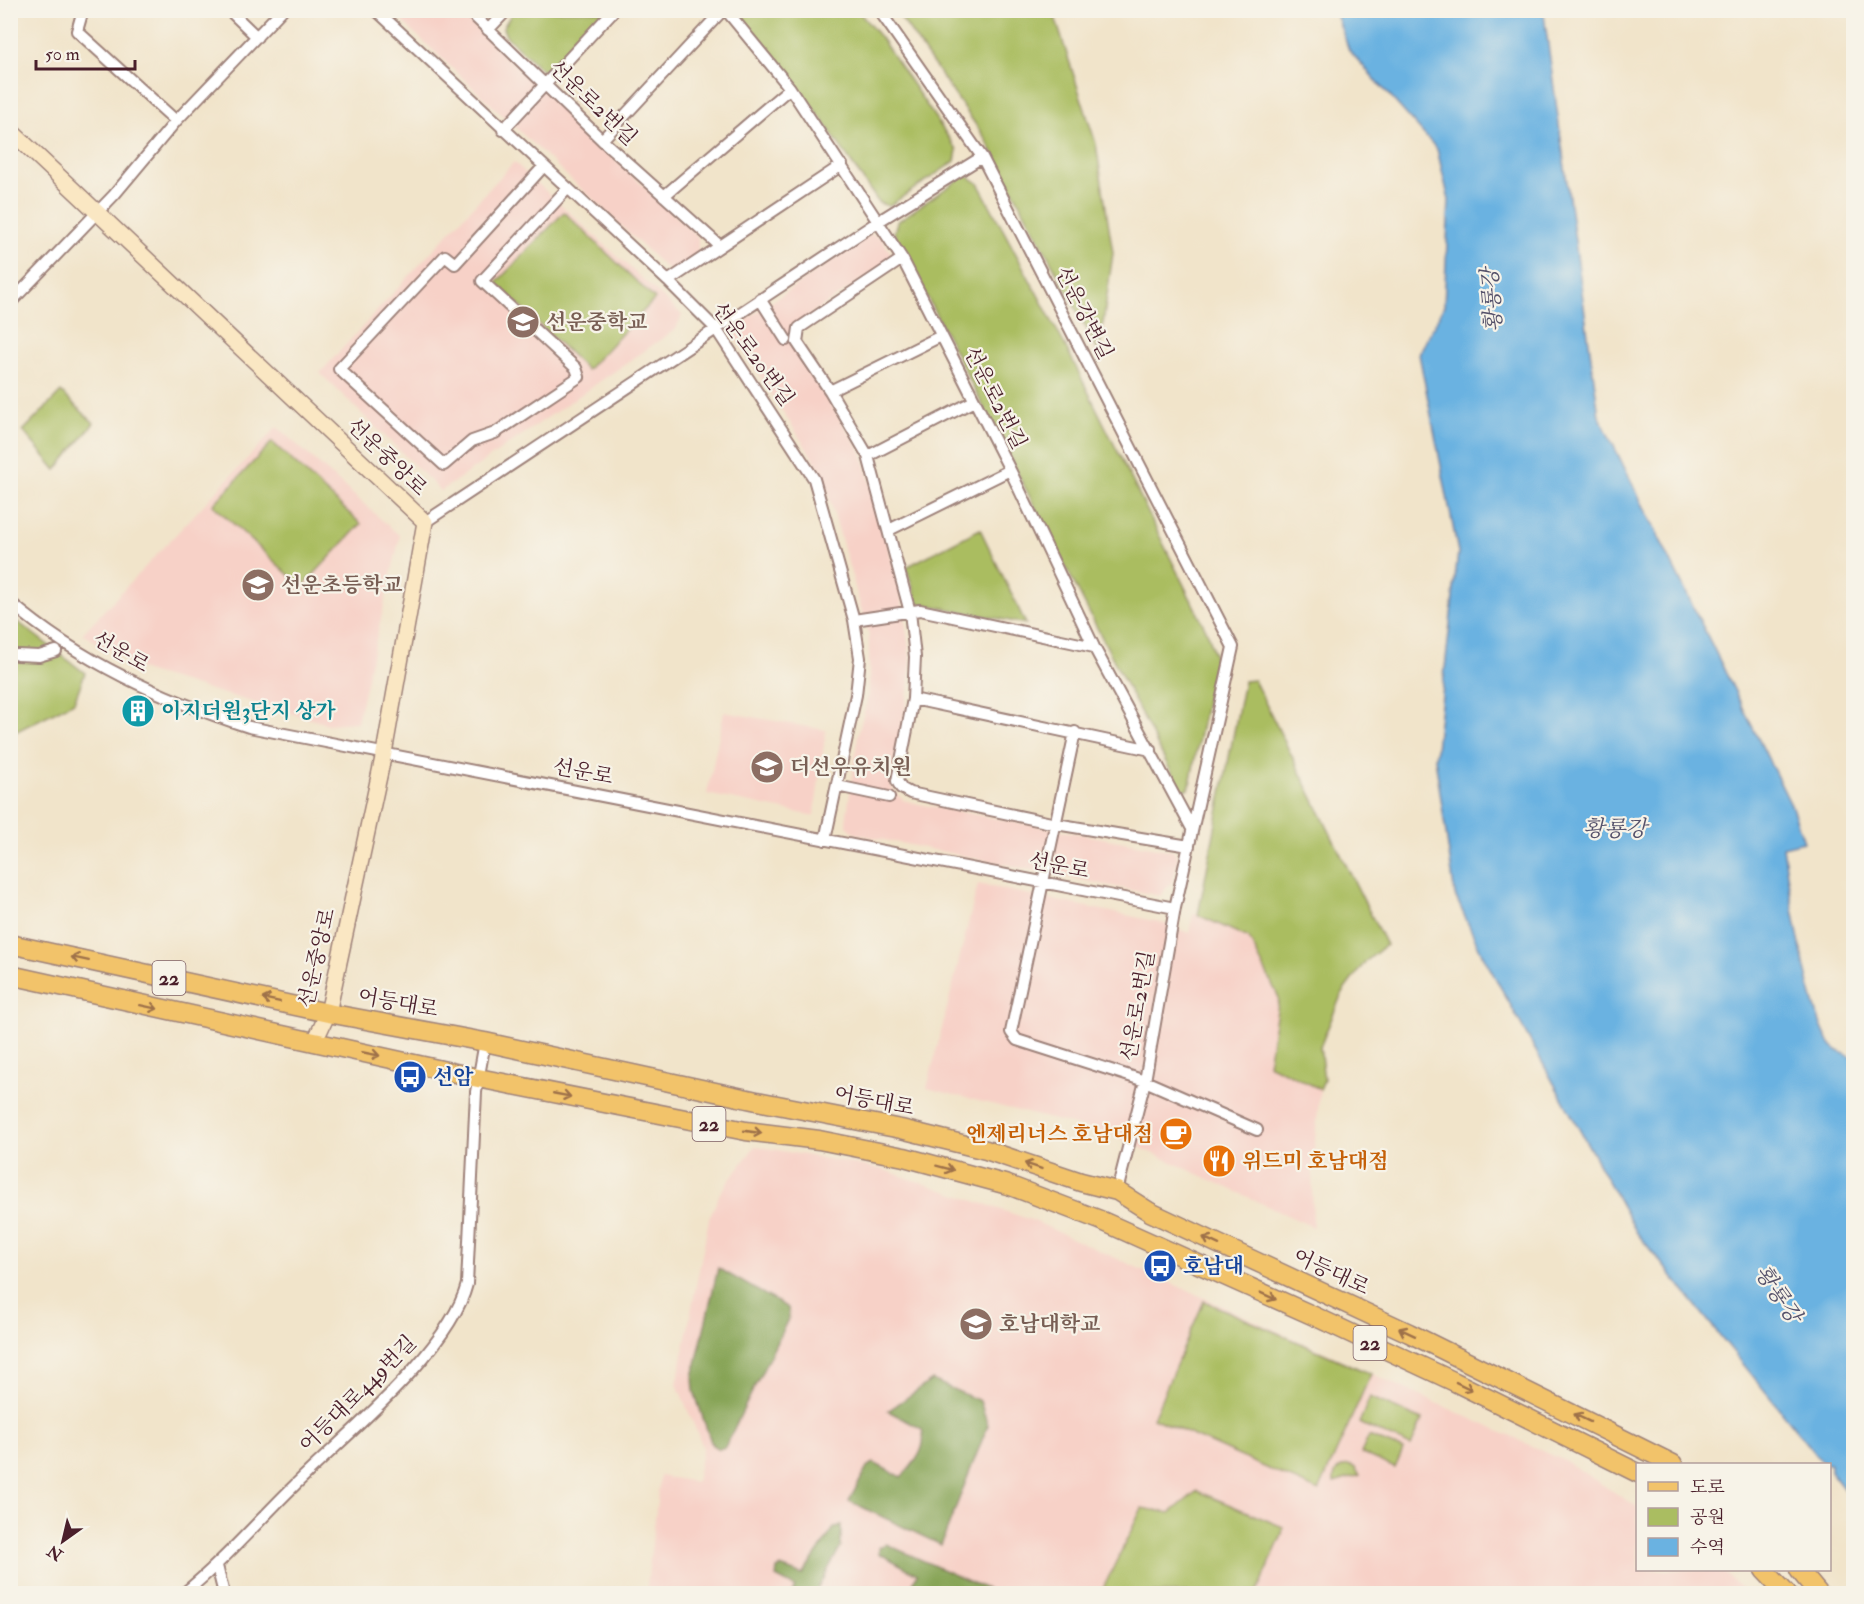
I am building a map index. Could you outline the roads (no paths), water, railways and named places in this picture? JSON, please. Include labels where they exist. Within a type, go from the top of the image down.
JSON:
[{"type":"main road","name":"어등대로","points":[[10,944],[328,1013],[485,1042],[756,1101],[901,1129],[986,1150],[1081,1182],[1117,1191],[1150,1212],[1409,1333],[1671,1463]]},
{"type":"main road","name":"22","points":[[10,975],[478,1078],[746,1131],[819,1140],[904,1157],[1008,1185],[1100,1220],[1314,1316],[1455,1382],[1636,1472]]},
{"type":"main road","points":[[1766,1571],[1787,1593]]},
{"type":"main road","points":[[1801,1571],[1820,1593]]},
{"type":"street","points":[[83,10],[77,31],[176,121]]},
{"type":"street","points":[[229,10],[257,37]]},
{"type":"street","points":[[10,303],[98,212],[176,121],[282,10]]},
{"type":"street","name":"선운로20번길","points":[[376,10],[668,281],[716,329],[814,479],[854,620],[860,658],[825,840]]},
{"type":"street","name":"선운로2번길","points":[[468,10],[602,140],[720,246]]},
{"type":"street","points":[[488,30],[507,10]]},
{"type":"street","points":[[503,130],[614,10]]},
{"type":"street","points":[[602,140],[724,10]]},
{"type":"street","name":"선운로2번길","points":[[724,10],[790,88],[902,259],[1010,470],[1094,647],[1191,827]]},
{"type":"street","name":"선운강변길","points":[[879,10],[982,157],[1233,647]]},
{"type":"street","points":[[664,196],[790,88]]},
{"type":"street","name":"선운중앙로","points":[[10,130],[425,522],[384,753],[328,1013],[314,1042]]},
{"type":"street","points":[[425,522],[879,221],[982,157]]},
{"type":"street","points":[[668,281],[842,165]]},
{"type":"street","points":[[544,166],[454,264],[445,256],[339,369],[444,465],[472,441],[495,433],[579,377],[576,368],[482,281],[568,188]]},
{"type":"street","points":[[902,259],[799,328],[797,342],[830,391],[868,456],[910,612],[915,657],[913,699],[897,781],[901,788],[910,793],[1056,824],[1189,846]]},
{"type":"street","points":[[760,300],[786,340]]},
{"type":"street","points":[[830,391],[941,336]]},
{"type":"street","points":[[868,456],[975,401]]},
{"type":"street","points":[[889,530],[1010,470]]},
{"type":"street","name":"선운로","points":[[10,602],[94,660],[135,684],[169,699],[249,727],[1175,908]]},
{"type":"street","points":[[854,620],[920,610],[1094,647]]},
{"type":"street","name":"선운로2번길","points":[[1117,1191],[1145,1081],[1191,827],[1206,774],[1233,647]]},
{"type":"street","points":[[17,655],[39,656],[56,651]]},
{"type":"street","points":[[913,699],[1151,750]]},
{"type":"street","points":[[1075,732],[1011,1032],[1022,1042],[1145,1081],[1257,1130]]},
{"type":"street","points":[[837,786],[889,797]]},
{"type":"street","name":"어등대로449번길","points":[[183,1593],[218,1566],[293,1486],[424,1359],[462,1303],[467,1284],[478,1078],[485,1042]]},
{"type":"street","points":[[218,1566],[224,1593]]},
{"type":"water","name":"황룡강","points":[[1335,11],[1541,11],[1544,15],[1599,416],[1792,807],[1804,842],[1783,847],[1795,921],[1809,984],[1825,1034],[1833,1047],[1853,1058],[1853,1501],[1831,1472],[1831,1463],[1823,1463],[1637,1233],[1481,952],[1455,895],[1435,758],[1458,552],[1419,354],[1444,306],[1449,200],[1437,149],[1349,50]]},
{"type":"place","name":"선운중학교","points":[[523,322]]},
{"type":"place","name":"선운초등학교","points":[[258,585]]},
{"type":"place","name":"이지더원3단지 상가","points":[[138,711]]},
{"type":"place","name":"더선우유치원","points":[[767,767]]},
{"type":"place","name":"선암","points":[[410,1077]]},
{"type":"place","name":"엔제리너스 호남대점","points":[[1176,1134]]},
{"type":"place","name":"위드미 호남대점","points":[[1219,1161]]},
{"type":"place","name":"호남대","points":[[1160,1266]]},
{"type":"place","name":"호남대학교","points":[[976,1324]]}]
